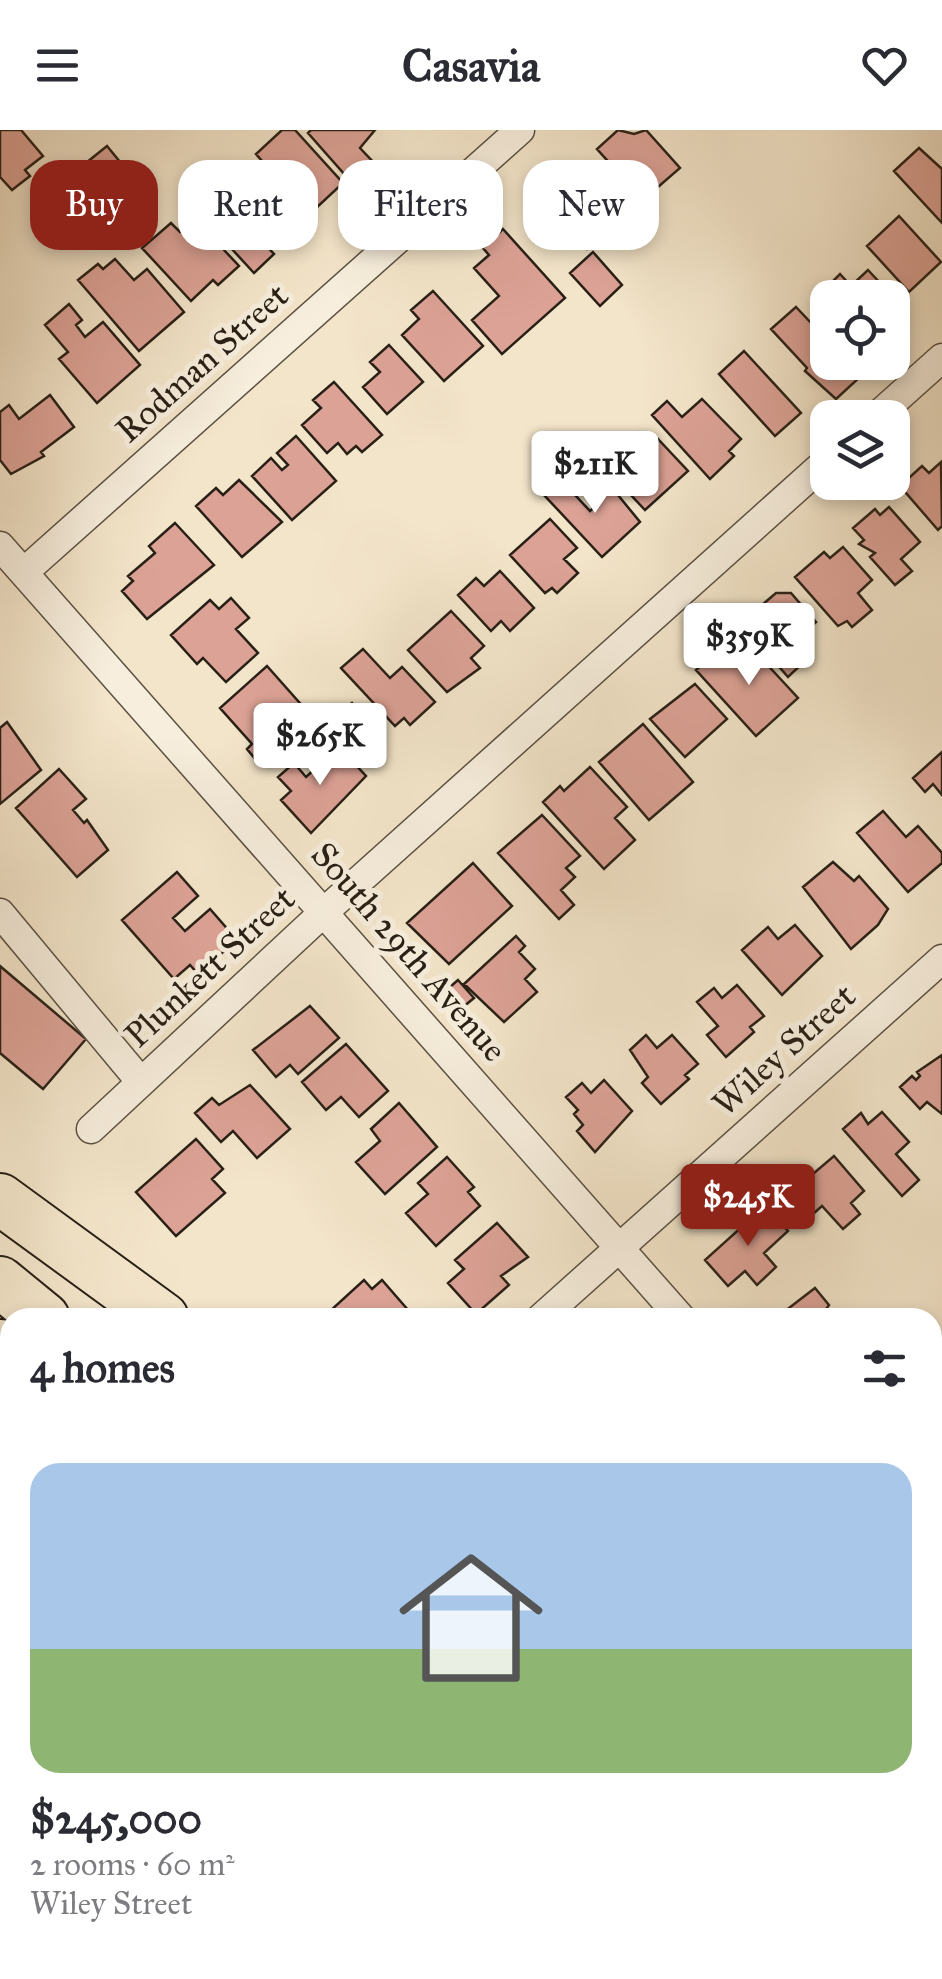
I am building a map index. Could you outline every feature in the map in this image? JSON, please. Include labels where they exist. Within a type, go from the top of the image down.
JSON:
[{"type":"highway","points":[[0,1199],[149,1308]]},
{"type":"highway","points":[[0,1282],[32,1308]]},
{"type":"street","name":"Rodman Street","points":[[24,572],[520,130]]},
{"type":"street","points":[[895,400],[942,358]]},
{"type":"street","name":"Plunkett Street","points":[[91,1129],[324,912],[810,476]]},
{"type":"street","name":"South 29th Avenue","points":[[0,546],[672,1308]]},
{"type":"street","points":[[0,912],[142,1082]]},
{"type":"street","name":"Wiley Street","points":[[552,1308],[942,959]]},
{"type":"building","points":[[0,130],[21,130],[43,156],[30,160],[25,170],[30,176],[12,190],[0,177]]},
{"type":"building","points":[[282,130],[295,130],[338,177],[338,188],[318,206],[318,160],[261,160],[256,154]]},
{"type":"building","points":[[375,130],[360,148],[371,160],[338,160],[338,167],[308,133]]},
{"type":"building","points":[[618,130],[634,134],[646,130],[680,168],[659,186],[659,160],[607,160],[597,149]]},
{"type":"building","points":[[107,146],[118,160],[90,160]]},
{"type":"building","points":[[919,148],[942,169],[942,223],[894,171]]},
{"type":"building","points":[[899,216],[941,262],[910,291],[910,280],[898,280],[867,246]]},
{"type":"building","points":[[171,223],[178,230],[178,250],[224,250],[239,266],[218,285],[213,280],[191,301],[144,250],[158,250],[158,234]]},
{"type":"building","points":[[503,229],[565,298],[502,354],[472,320],[499,296],[474,268],[489,255],[485,250],[503,250]]},
{"type":"building","points":[[233,250],[270,250],[274,254],[254,273]]},
{"type":"building","points":[[593,252],[622,285],[600,306],[570,273]]},
{"type":"building","points":[[115,259],[134,280],[147,269],[184,312],[139,351],[78,280],[98,264],[103,269]]},
{"type":"building","points":[[868,270],[877,280],[857,280]]},
{"type":"building","points":[[433,291],[483,346],[444,381],[402,335],[419,319],[411,310]]},
{"type":"building","points":[[69,304],[82,320],[76,325],[85,337],[103,322],[140,365],[97,403],[59,359],[68,352],[45,325]]},
{"type":"building","points":[[796,307],[810,322],[810,376],[807,368],[771,329]]},
{"type":"building","points":[[389,345],[423,382],[387,414],[363,387],[380,372],[370,362]]},
{"type":"building","points":[[744,351],[801,413],[775,436],[719,374]]},
{"type":"building","points":[[815,380],[857,380],[836,399]]},
{"type":"building","points":[[334,382],[382,435],[362,452],[356,446],[347,454],[338,443],[327,453],[302,425],[321,408],[313,400]]},
{"type":"building","points":[[50,395],[74,427],[41,452],[44,456],[11,474],[0,460],[0,412],[9,405],[19,419]]},
{"type":"building","points":[[702,399],[741,439],[729,451],[734,456],[710,479],[652,415],[667,401],[682,417]]},
{"type":"building","points":[[296,436],[336,481],[292,520],[252,476],[271,458],[282,470],[288,465],[277,453]]},
{"type":"building","points":[[658,439],[688,471],[645,510],[615,478]]},
{"type":"building","points":[[941,462],[942,526],[938,530],[910,498],[910,477],[922,466],[929,473]]},
{"type":"building","points":[[239,480],[282,522],[242,557],[196,506],[216,488],[223,495]]},
{"type":"building","points":[[561,480],[590,511],[599,503],[594,497],[609,484],[640,522],[602,557],[544,495]]},
{"type":"building","points":[[889,507],[920,542],[901,559],[912,571],[895,585],[870,557],[875,553],[859,544],[864,540],[853,528],[875,509],[880,515]]},
{"type":"building","points":[[550,519],[577,548],[564,559],[578,573],[557,593],[552,588],[545,593],[510,555]]},
{"type":"building","points":[[175,523],[214,565],[147,619],[122,591],[133,581],[128,576],[155,553],[149,546]]},
{"type":"building","points":[[843,547],[872,580],[858,593],[872,610],[852,627],[847,621],[838,626],[795,577],[824,552],[830,558]]},
{"type":"building","points":[[500,571],[534,608],[510,631],[501,621],[491,631],[458,595],[476,578],[484,586]]},
{"type":"building","points":[[776,593],[791,593],[816,622],[789,645],[804,662],[788,677],[741,623]]},
{"type":"building","points":[[231,598],[249,618],[236,629],[258,653],[226,682],[203,658],[197,664],[171,635],[210,600],[219,609]]},
{"type":"building","points":[[451,611],[484,646],[471,658],[480,668],[447,692],[408,650]]},
{"type":"building","points":[[750,646],[798,698],[756,736],[696,670],[712,655],[721,664]]},
{"type":"building","points":[[363,649],[390,678],[402,667],[435,702],[410,725],[404,718],[395,726],[341,668]]},
{"type":"building","points":[[267,666],[313,718],[260,765],[247,749],[252,744],[220,708]]},
{"type":"building","points":[[695,684],[727,719],[685,757],[650,719]]},
{"type":"building","points":[[352,703],[371,724],[357,737],[338,715]]},
{"type":"building","points":[[7,722],[41,770],[0,804],[0,728]]},
{"type":"building","points":[[643,724],[693,782],[649,820],[599,762]]},
{"type":"building","points":[[339,747],[366,776],[311,833],[281,800],[291,791],[278,777],[294,763],[306,777]]},
{"type":"building","points":[[942,752],[942,795],[933,784],[925,792],[913,778]]},
{"type":"building","points":[[590,767],[627,807],[615,818],[635,840],[604,869],[543,802],[560,786],[564,791]]},
{"type":"building","points":[[59,769],[86,799],[73,810],[84,823],[87,820],[108,850],[77,877],[16,808]]},
{"type":"building","points":[[883,811],[906,837],[918,826],[942,853],[942,863],[908,892],[857,833]]},
{"type":"building","points":[[542,815],[580,856],[566,868],[575,877],[561,890],[574,905],[559,919],[498,853]]},
{"type":"building","points":[[833,862],[854,881],[859,876],[888,909],[878,925],[851,949],[803,887]]},
{"type":"building","points":[[473,863],[512,906],[449,964],[407,923]]},
{"type":"building","points":[[177,872],[198,896],[173,918],[185,931],[210,909],[237,940],[198,974],[190,965],[174,979],[122,920]]},
{"type":"building","points":[[795,925],[822,956],[782,995],[742,950],[768,927],[778,939]]},
{"type":"building","points":[[516,936],[525,946],[519,952],[535,969],[525,979],[537,992],[504,1022],[464,984]]},
{"type":"building","points":[[0,966],[86,1039],[43,1089],[0,1053]]},
{"type":"building","points":[[458,980],[474,998],[457,1012],[442,994]]},
{"type":"building","points":[[737,985],[764,1016],[750,1027],[754,1032],[726,1057],[707,1035],[718,1026],[697,1002],[714,988],[722,998]]},
{"type":"building","points":[[310,1006],[339,1038],[298,1074],[290,1065],[276,1077],[253,1050]]},
{"type":"building","points":[[646,1035],[657,1048],[672,1035],[698,1064],[685,1075],[689,1079],[661,1104],[642,1083],[648,1077],[630,1050]]},
{"type":"building","points":[[346,1044],[388,1091],[359,1117],[341,1097],[326,1110],[302,1082]]},
{"type":"building","points":[[942,1055],[942,1114],[927,1102],[920,1109],[900,1087],[912,1076],[916,1080],[920,1076],[917,1072]]},
{"type":"building","points":[[604,1080],[632,1111],[595,1152],[577,1131],[583,1125],[574,1114],[578,1110],[566,1097],[582,1083],[591,1093]]},
{"type":"building","points":[[250,1085],[290,1129],[257,1158],[233,1131],[221,1142],[195,1113],[212,1098],[219,1105]]},
{"type":"building","points":[[399,1103],[437,1147],[385,1194],[356,1162],[380,1141],[371,1129]]},
{"type":"building","points":[[882,1112],[909,1142],[896,1154],[919,1180],[902,1196],[843,1129],[861,1113],[868,1124]]},
{"type":"building","points":[[196,1139],[223,1169],[212,1179],[225,1193],[176,1236],[136,1192]]},
{"type":"building","points":[[834,1156],[864,1191],[851,1203],[860,1214],[843,1229],[822,1206],[813,1214],[793,1191]]},
{"type":"building","points":[[447,1157],[474,1187],[468,1192],[480,1206],[436,1246],[406,1213],[428,1194],[418,1183]]},
{"type":"building","points":[[765,1206],[788,1231],[764,1253],[776,1267],[757,1285],[745,1271],[728,1286],[705,1260]]},
{"type":"building","points":[[497,1223],[528,1257],[501,1276],[509,1285],[483,1308],[471,1308],[448,1283],[464,1269],[455,1260]]},
{"type":"building","points":[[364,1280],[372,1289],[382,1280],[406,1308],[333,1308]]},
{"type":"building","points":[[815,1288],[829,1305],[827,1308],[789,1308]]}]
